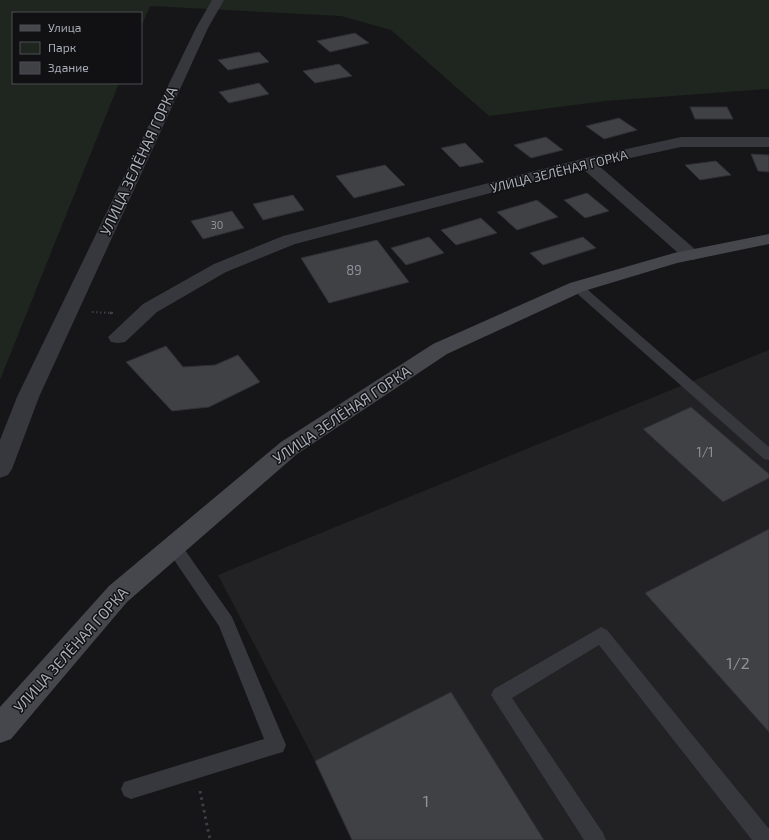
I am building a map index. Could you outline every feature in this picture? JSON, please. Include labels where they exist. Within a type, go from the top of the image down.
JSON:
[{"type":"street","name":"УЛИЦА ЗЕЛЁНАЯ ГОРКА","points":[[0,469],[28,397],[202,28],[218,0]]},
{"type":"street","name":"УЛИЦА ЗЕЛЁНАЯ ГОРКА","points":[[118,337],[150,308],[220,268],[289,240],[586,163],[681,142],[769,142]]},
{"type":"street","points":[[586,163],[691,255]]},
{"type":"street","name":"УЛИЦА ЗЕЛЁНАЯ ГОРКА","points":[[0,729],[118,594],[174,548],[289,448],[440,350],[577,287],[691,255],[769,239]]},
{"type":"lane","points":[[577,287],[769,455]]},
{"type":"lane","points":[[131,789],[276,745],[226,622],[174,548]]},
{"type":"lane","points":[[596,840],[500,695],[601,635],[765,840]]},
{"type":"path","points":[[67,314],[106,313],[140,317]]},
{"type":"path","points":[[196,769],[210,840]]},
{"type":"shaded area","points":[[769,350],[769,840],[352,840],[315,761],[218,575]]},
{"type":"green space","points":[[0,0],[769,0],[769,89],[605,101],[489,116],[391,30],[341,16],[150,6],[142,25],[142,12],[12,12],[12,84],[119,84],[0,380]]},
{"type":"building","points":[[355,33],[369,43],[330,52],[317,41]]},
{"type":"building","points":[[259,52],[269,62],[228,70],[218,60]]},
{"type":"building","points":[[339,64],[352,76],[315,83],[303,71]]},
{"type":"building","points":[[259,83],[269,94],[229,103],[219,92]]},
{"type":"building","points":[[690,107],[727,107],[733,119],[695,119]]},
{"type":"building","points":[[619,118],[637,130],[604,139],[586,126]]},
{"type":"building","points":[[546,137],[563,150],[531,158],[514,145]]},
{"type":"building","points":[[465,143],[484,162],[460,167],[441,148]]},
{"type":"building","points":[[751,154],[769,155],[769,172],[758,171]]},
{"type":"building","points":[[716,161],[731,175],[700,180],[685,165]]},
{"type":"building","points":[[385,165],[405,185],[354,198],[336,176]]},
{"type":"building","points":[[587,193],[609,211],[585,218],[564,200]]},
{"type":"building","points":[[293,195],[304,210],[263,220],[253,204]]},
{"type":"building","points":[[537,200],[558,217],[517,230],[497,212]]},
{"type":"building","points":[[232,211],[244,228],[203,239],[191,221]]},
{"type":"building","points":[[481,218],[497,233],[456,245],[441,230]]},
{"type":"building","points":[[429,237],[444,253],[406,265],[391,248]]},
{"type":"building","points":[[583,237],[596,248],[543,265],[530,253]]},
{"type":"building","points":[[377,240],[409,282],[329,303],[301,258]]},
{"type":"building","points":[[166,346],[183,367],[215,365],[238,355],[260,382],[209,407],[172,411],[126,362]]},
{"type":"building","points":[[691,407],[769,474],[769,478],[723,502],[643,429]]},
{"type":"building","points":[[769,529],[769,732],[645,593]]},
{"type":"building","points":[[451,692],[544,840],[352,840],[315,761]]}]
